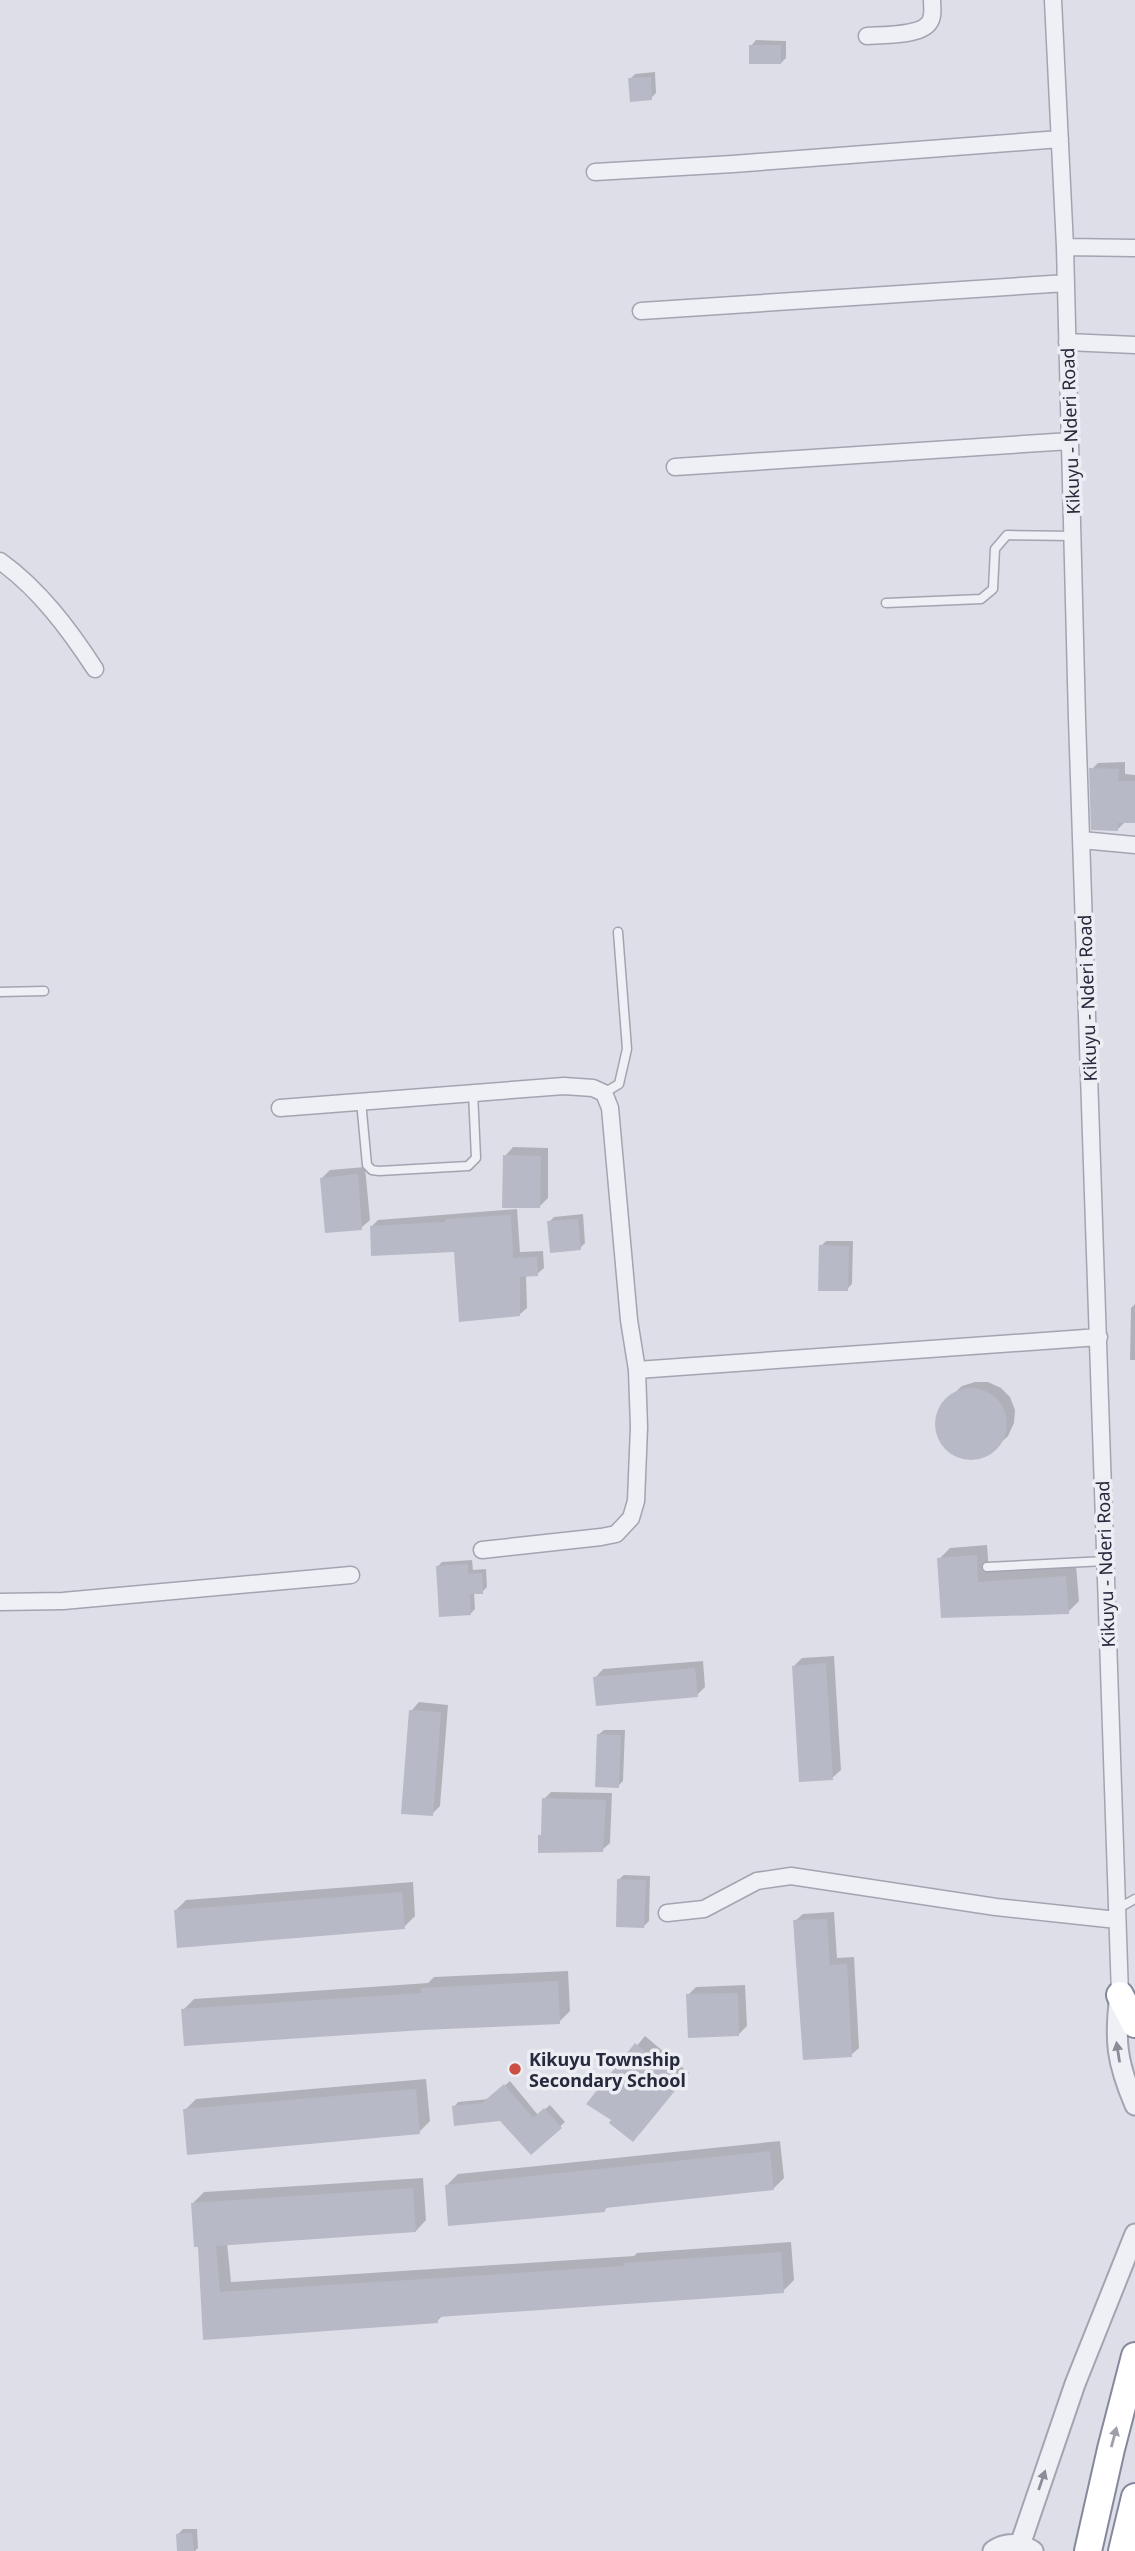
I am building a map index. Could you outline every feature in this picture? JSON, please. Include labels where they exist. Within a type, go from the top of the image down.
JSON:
[{"type":"highway","points":[[1119,1995],[1135,2024]]},
{"type":"highway","points":[[1088,2551],[1135,2356]]},
{"type":"highway","points":[[1122,2551],[1135,2497]]},
{"type":"street","points":[[867,36],[908,33],[922,28],[929,24],[932,16],[932,0]]},
{"type":"street","name":"Kikuyu - Nderi Road","points":[[1053,0],[1065,247],[1119,1995]]},
{"type":"street","points":[[595,172],[1060,139]]},
{"type":"street","points":[[1065,247],[1135,248]]},
{"type":"street","points":[[641,312],[1066,283]]},
{"type":"street","points":[[1068,342],[1135,345]]},
{"type":"street","points":[[675,467],[1070,441]]},
{"type":"street","points":[[0,561],[40,596],[71,633],[95,669]]},
{"type":"street","points":[[1082,840],[1135,845]]},
{"type":"street","points":[[280,1108],[564,1086],[593,1088],[604,1093],[610,1108],[629,1320],[637,1370],[639,1427],[636,1501],[631,1518],[616,1534],[482,1550]]},
{"type":"street","points":[[637,1370],[1099,1336]]},
{"type":"street","points":[[0,1602],[63,1601],[351,1575]]},
{"type":"street","points":[[667,1913],[704,1909],[757,1881],[791,1876],[996,1907],[1117,1914]]},
{"type":"street","points":[[1119,1995],[1116,2048],[1135,2105]]},
{"type":"street","points":[[993,2551],[1009,2544],[1026,2548],[1075,2384],[1135,2234]]},
{"type":"lane","points":[[886,603],[981,599],[993,589],[995,549],[1007,535],[1073,536]]},
{"type":"lane","points":[[604,1093],[618,1084],[626,1049],[618,932]]},
{"type":"lane","points":[[0,992],[44,991]]},
{"type":"lane","points":[[361,1100],[367,1165],[372,1170],[468,1166],[474,1162],[476,1154],[473,1092]]},
{"type":"lane","points":[[987,1567],[1105,1561]]},
{"type":"lane","points":[[1117,1914],[1135,1899]]},
{"type":"building","points":[[749,45],[781,45],[781,64],[749,64]]},
{"type":"building","points":[[651,77],[652,100],[630,102],[628,78]]},
{"type":"building","points":[[1089,768],[1119,769],[1118,781],[1135,781],[1135,823],[1118,823],[1118,831],[1091,830]]},
{"type":"building","points":[[503,1155],[541,1156],[540,1208],[502,1208]]},
{"type":"building","points":[[358,1174],[362,1230],[325,1233],[320,1178]]},
{"type":"building","points":[[511,1215],[513,1258],[537,1257],[538,1276],[520,1277],[520,1316],[459,1322],[454,1252],[371,1256],[370,1226]]},
{"type":"building","points":[[578,1219],[581,1250],[550,1253],[547,1221]]},
{"type":"building","points":[[819,1245],[849,1246],[848,1291],[818,1291]]},
{"type":"building","points":[[971,1388],[991,1394],[1001,1404],[1007,1424],[1001,1444],[991,1454],[971,1460],[951,1454],[941,1444],[935,1424],[941,1404],[951,1394]]},
{"type":"building","points":[[977,1555],[978,1582],[1066,1576],[1069,1614],[941,1618],[937,1558]]},
{"type":"building","points":[[468,1564],[468,1574],[482,1573],[483,1594],[470,1594],[471,1615],[439,1617],[436,1566]]},
{"type":"building","points":[[826,1663],[833,1780],[799,1782],[792,1666]]},
{"type":"building","points":[[695,1668],[698,1697],[596,1706],[593,1677]]},
{"type":"building","points":[[409,1710],[441,1712],[433,1816],[401,1814]]},
{"type":"building","points":[[597,1734],[621,1735],[619,1788],[595,1787]]},
{"type":"building","points":[[542,1798],[606,1800],[603,1852],[538,1853]]},
{"type":"building","points":[[617,1879],[646,1880],[644,1928],[616,1927]]},
{"type":"building","points":[[402,1892],[405,1929],[177,1948],[174,1910]]},
{"type":"building","points":[[827,1919],[830,1965],[847,1964],[852,2057],[803,2060],[793,1920]]},
{"type":"building","points":[[558,1981],[560,2024],[184,2046],[181,2009],[421,1993],[421,1988]]},
{"type":"building","points":[[738,1993],[739,2036],[688,2038],[686,1994]]},
{"type":"building","points":[[635,2043],[682,2082],[633,2142],[609,2123],[611,2120],[586,2104]]},
{"type":"building","points":[[504,2084],[533,2118],[544,2108],[562,2128],[531,2155],[500,2121],[454,2126],[452,2106],[482,2103]]},
{"type":"building","points":[[416,2089],[420,2134],[187,2155],[183,2109]]},
{"type":"building","points":[[770,2151],[774,2190],[605,2208],[605,2212],[448,2226],[445,2185]]},
{"type":"building","points":[[413,2188],[416,2232],[216,2246],[220,2292],[625,2266],[624,2263],[781,2252],[784,2293],[438,2317],[438,2323],[203,2340],[198,2247],[194,2247],[191,2203]]},
{"type":"building","points":[[192,2533],[194,2551],[177,2551],[176,2534]]},
{"type":"place","name":"Kikuyu Township Secondary School","points":[[515,2069]]}]
